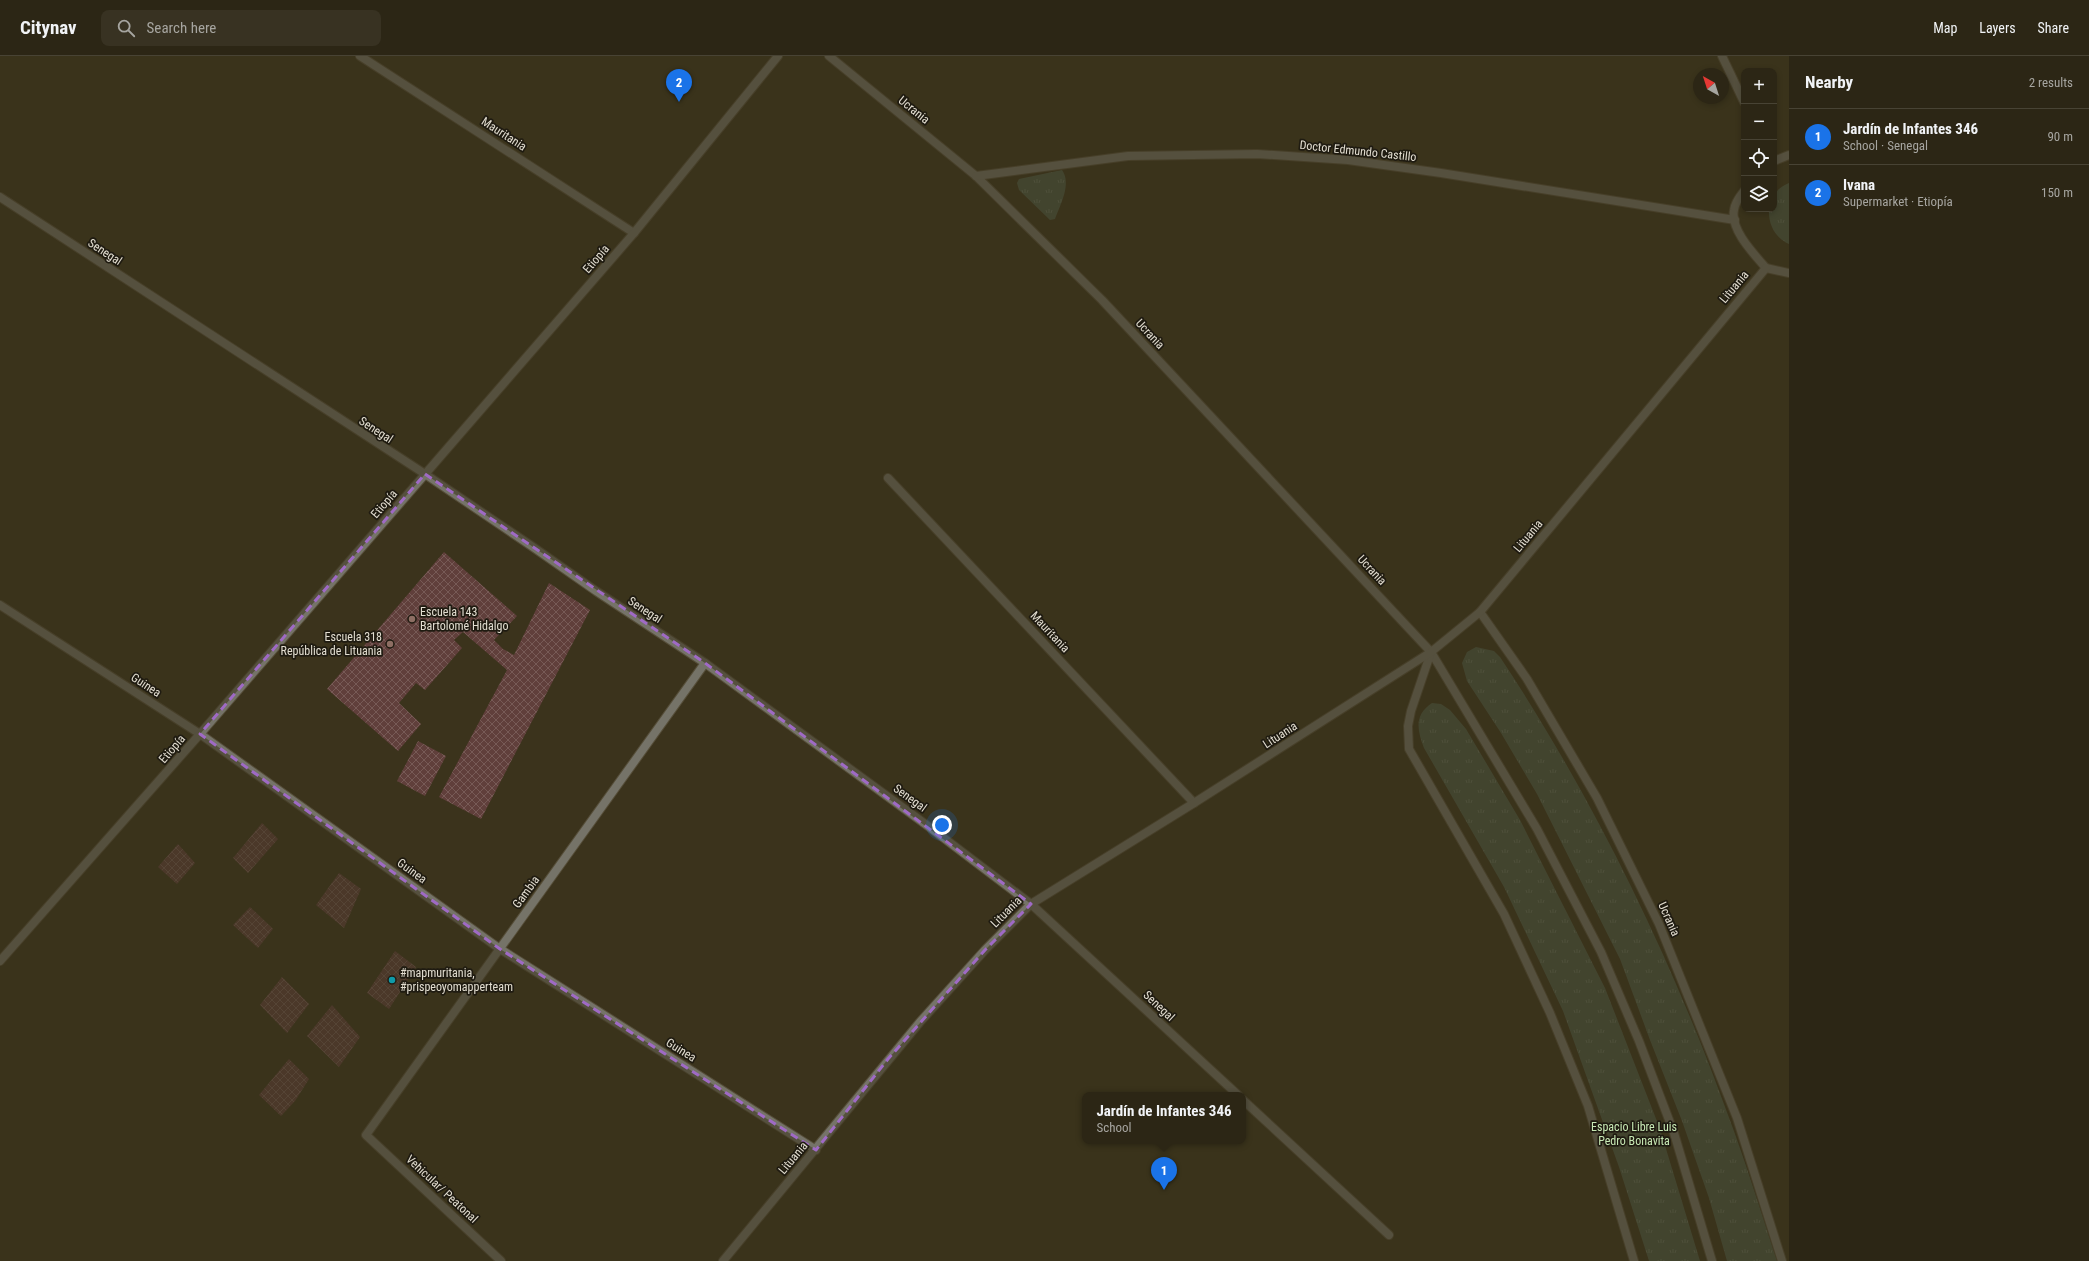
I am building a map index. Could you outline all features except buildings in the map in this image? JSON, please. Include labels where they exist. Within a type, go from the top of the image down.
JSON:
[{"type":"street","name":"Mauritania","points":[[360,56],[634,233]]},
{"type":"street","name":"Etiopía","points":[[0,961],[200,734],[634,233],[778,56]]},
{"type":"street","name":"Ucrania","points":[[828,56],[976,176],[1102,300],[1431,652],[1537,829],[1601,952],[1639,1041],[1674,1133],[1712,1261]]},
{"type":"street","points":[[1722,56],[1741,96]]},
{"type":"street","name":"Doctor Edmundo Castillo","points":[[976,176],[1128,156],[1257,154],[1348,160],[1441,173],[1735,220]]},
{"type":"street","points":[[1777,160],[1789,154]]},
{"type":"street","name":"Lituania","points":[[723,1261],[916,1027],[985,950],[1031,904],[1194,803],[1431,652],[1480,612],[1766,268],[1739,233],[1733,210],[1741,195]]},
{"type":"street","name":"Senegal","points":[[0,197],[424,474],[533,547],[596,592],[705,663],[928,826],[1031,904],[1235,1092]]},
{"type":"street","points":[[1766,268],[1789,273]]},
{"type":"street","name":"Mauritania","points":[[888,478],[1194,803]]},
{"type":"street","name":"Guinea","points":[[0,605],[200,734],[500,949],[816,1150]]},
{"type":"street","name":"Ucrania","points":[[1480,612],[1527,678],[1597,798],[1659,924],[1737,1118],[1782,1261]]},
{"type":"street","points":[[1431,652],[1411,710],[1408,726],[1409,749],[1504,914],[1550,1013],[1588,1106],[1634,1261]]},
{"type":"street","name":"Gambia","points":[[366,1135],[705,663]]},
{"type":"street","points":[[1246,1103],[1389,1235]]},
{"type":"street","name":"Vehicular/ Peatonal","points":[[366,1135],[501,1261]]},
{"type":"highlighted area","points":[[425,474],[705,663],[1031,904],[985,950],[888,1059],[816,1150],[500,949],[200,734]]},
{"type":"green space","points":[[1062,170],[1066,182],[1064,194],[1055,219],[1050,220],[1019,190],[1017,183],[1019,179]]},
{"type":"green space","points":[[1789,183],[1789,244],[1780,238],[1773,230],[1769,215],[1769,212],[1777,212],[1777,192],[1781,187]]},
{"type":"green space","name":"Espacio Libre Luis Pedro Bonavita","points":[[1476,647],[1494,651],[1500,657],[1567,766],[1628,879],[1681,996],[1705,1055],[1741,1151],[1777,1261],[1727,1261],[1709,1198],[1682,1121],[1620,959],[1537,794],[1501,733],[1467,681],[1462,663],[1467,652]]},
{"type":"green space","name":"Espacio Libre Luis Pedro Bonavita","points":[[1432,703],[1441,704],[1450,710],[1466,729],[1520,820],[1605,988],[1660,1129],[1700,1261],[1649,1261],[1619,1167],[1563,1011],[1504,887],[1424,748],[1420,735],[1419,723],[1422,713]]},
{"type":"place","name":"Ivana","points":[[679,102]]},
{"type":"place","name":"Escuela 143 Bartolomé Hidalgo","points":[[412,619]]},
{"type":"place","name":"Escuela 318 República de Lituania","points":[[390,644]]},
{"type":"place","name":"#mapmuritania, #prispeoyomapperteam","points":[[392,980]]},
{"type":"place","name":"Jardín de Infantes 346","points":[[1164,1190]]}]
